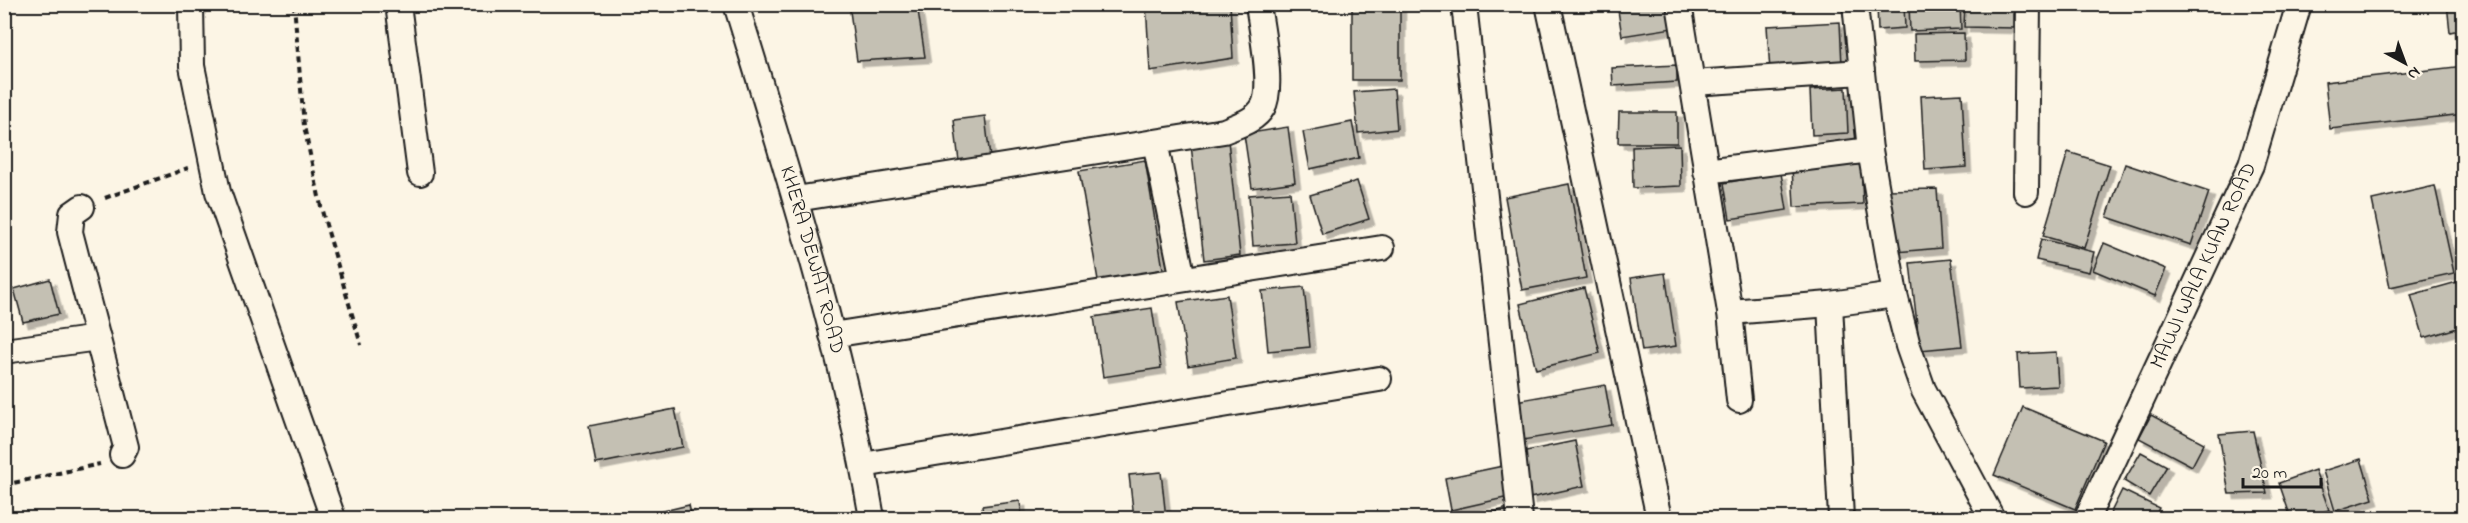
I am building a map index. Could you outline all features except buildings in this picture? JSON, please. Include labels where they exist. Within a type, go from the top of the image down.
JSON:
[{"type":"street","points":[[190,4],[192,66],[218,192],[333,519]]},
{"type":"street","points":[[398,4],[420,173]]},
{"type":"street","name":"KHERA DEWAT ROAD","points":[[736,4],[796,199],[832,334],[863,465],[872,519]]},
{"type":"street","points":[[796,199],[1224,131],[1250,121],[1263,106],[1268,76],[1258,4]]},
{"type":"street","points":[[1464,4],[1520,519]]},
{"type":"street","points":[[1548,4],[1659,519]]},
{"type":"street","points":[[1679,4],[1730,312],[1738,400]]},
{"type":"street","points":[[1855,4],[1870,150],[1895,295],[1923,389],[1992,519]]},
{"type":"street","points":[[2026,192],[2028,4]]},
{"type":"street","name":"MAUJI WALA KUAN ROAD","points":[[2086,519],[2252,165],[2299,4]]},
{"type":"street","points":[[1693,83],[1862,72]]},
{"type":"street","points":[[1155,142],[1183,279]]},
{"type":"street","points":[[1706,171],[1870,150]]},
{"type":"street","points":[[82,207],[72,214],[70,232],[126,447],[122,455]]},
{"type":"street","points":[[832,334],[1382,248]]},
{"type":"street","points":[[1730,312],[1830,304],[1895,295]]},
{"type":"street","points":[[1830,304],[1841,519]]},
{"type":"street","points":[[4,351],[98,338]]},
{"type":"street","points":[[863,465],[1379,379]]},
{"type":"path","points":[[294,4],[304,126],[322,211],[361,345]]},
{"type":"path","points":[[82,207],[211,160]]},
{"type":"path","points":[[4,485],[111,462],[122,455]]}]
